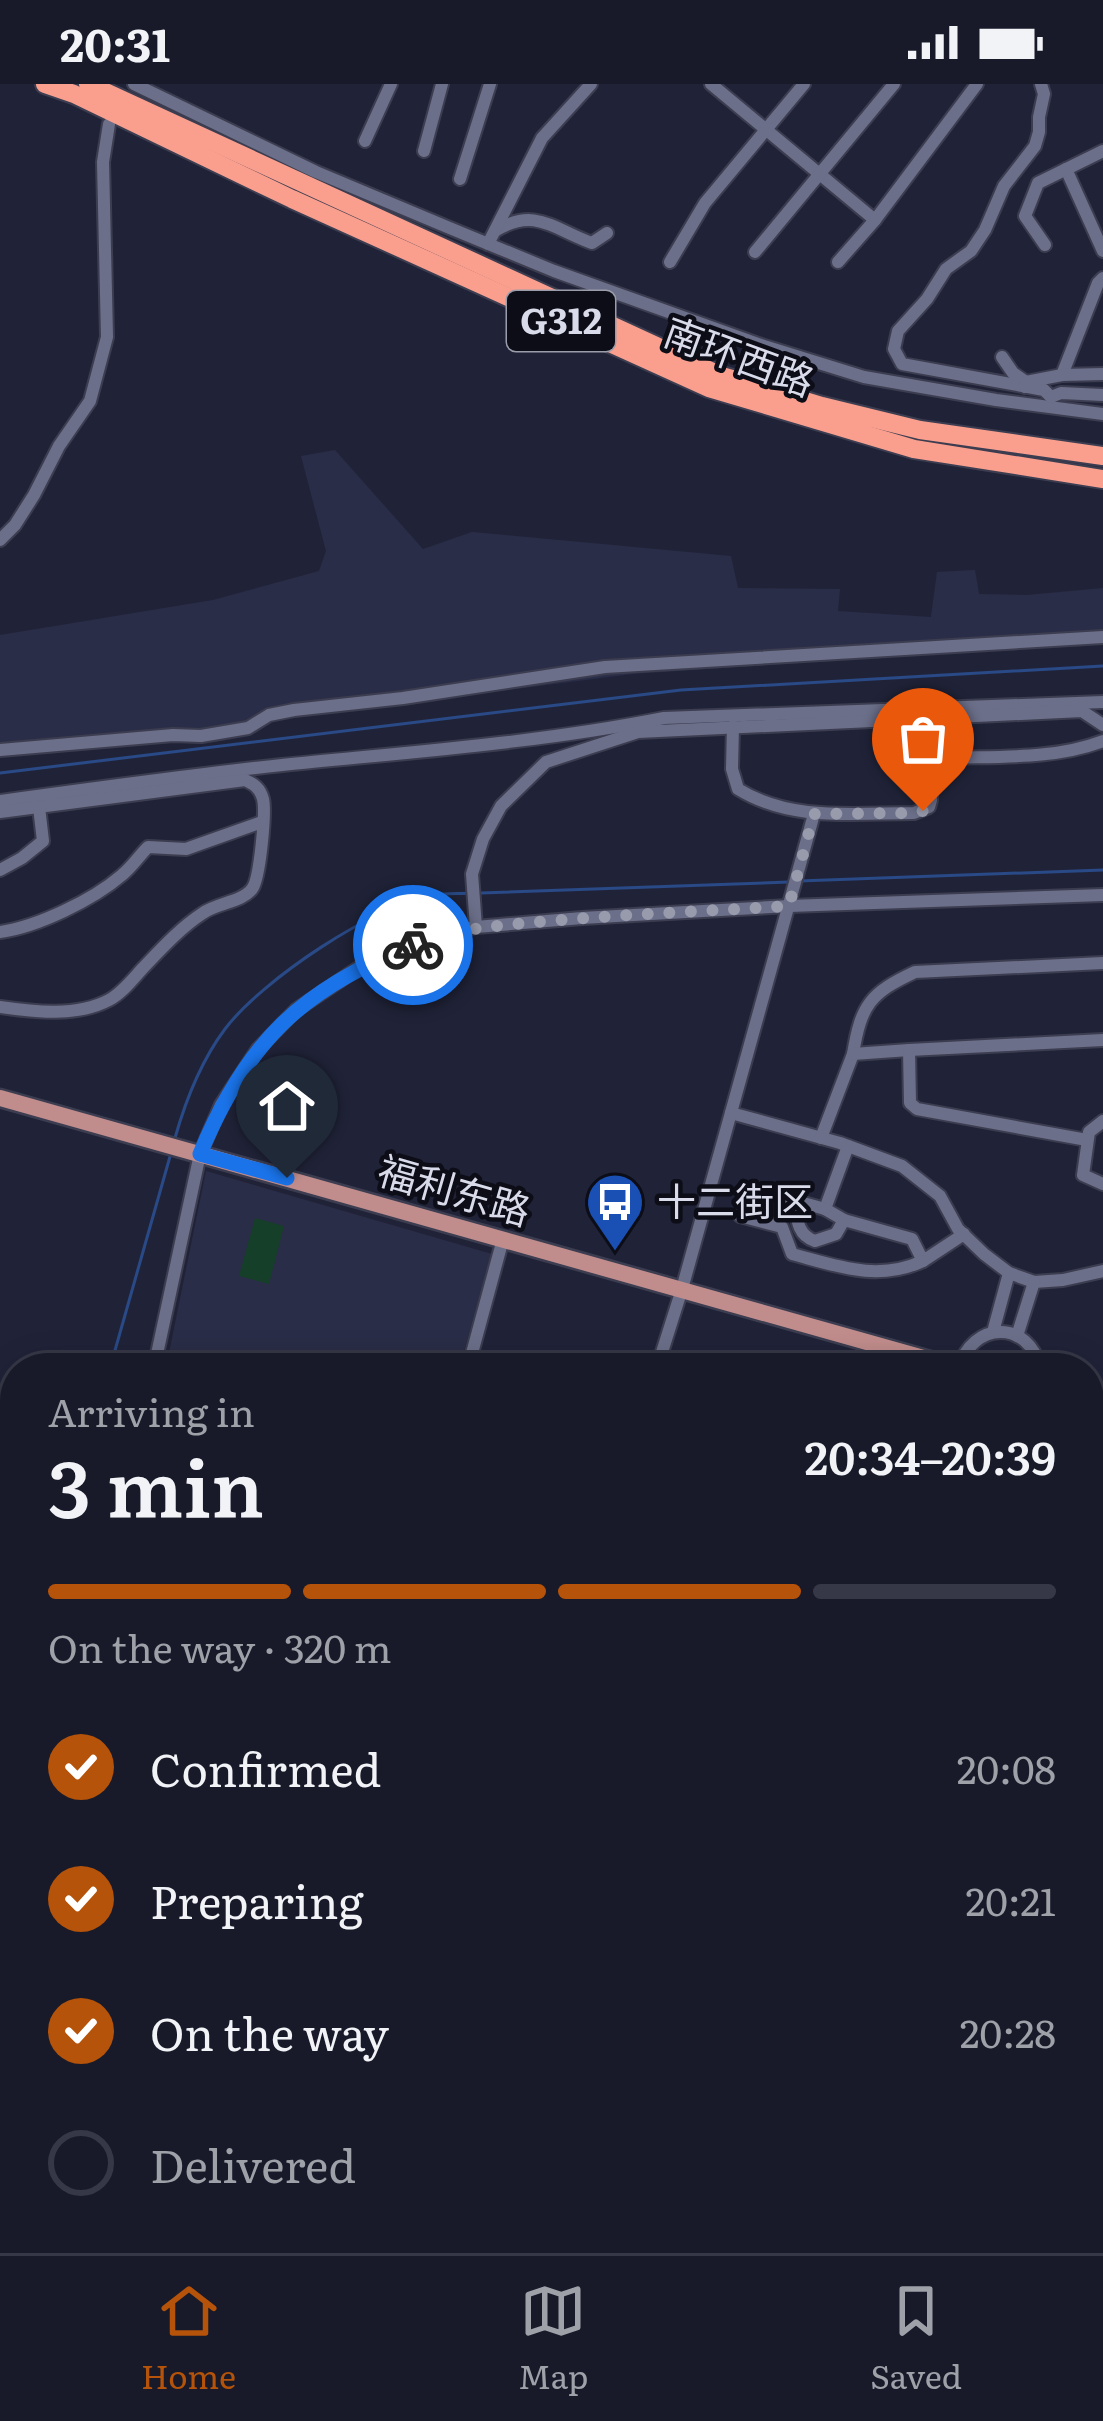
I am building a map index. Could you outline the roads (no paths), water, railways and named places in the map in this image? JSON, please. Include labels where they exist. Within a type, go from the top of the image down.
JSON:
[{"type":"highway","name":"南环西路","points":[[45,84],[709,388],[914,449],[1103,479]]},
{"type":"highway","name":"南环西路","points":[[88,84],[719,375],[920,430],[1103,456]]},
{"type":"main road","name":"福利东路","points":[[0,1098],[906,1353]]},
{"type":"street","points":[[134,84],[316,172],[491,238],[554,271],[751,342],[863,377],[1049,402],[1103,414]]},
{"type":"street","points":[[365,141],[391,84]]},
{"type":"street","points":[[424,151],[442,84]]},
{"type":"street","points":[[460,179],[490,84]]},
{"type":"street","points":[[491,238],[542,138],[591,84]]},
{"type":"street","points":[[711,84],[875,220]]},
{"type":"street","points":[[670,262],[705,202],[804,84]]},
{"type":"street","points":[[755,252],[895,84]]},
{"type":"street","points":[[838,262],[977,84]]},
{"type":"street","points":[[1041,84],[1044,94],[1035,146],[1004,186],[971,251],[946,269],[898,331],[894,344],[902,364],[1025,384],[1044,390],[1049,402]]},
{"type":"street","points":[[0,540],[24,510],[59,446],[91,401],[107,337],[103,162],[109,124]]},
{"type":"street","points":[[1046,245],[1025,216],[1038,183],[1103,151]]},
{"type":"street","points":[[1066,169],[1103,251]]},
{"type":"street","points":[[491,238],[512,222],[529,219],[553,224],[592,243],[607,233]]},
{"type":"street","points":[[1062,375],[1103,278]]},
{"type":"street","points":[[1002,357],[1025,384]]},
{"type":"street","points":[[1025,384],[1062,375],[1103,374]]},
{"type":"street","points":[[1049,402],[1075,392],[1103,395]]},
{"type":"street","points":[[0,750],[201,736],[248,728],[268,716],[294,710],[605,667],[1103,637]]},
{"type":"street","points":[[0,801],[218,772],[472,747],[664,718],[1103,702]]},
{"type":"street","points":[[476,927],[472,874],[483,839],[501,806],[546,762],[638,732],[1082,711],[1103,725]]},
{"type":"street","points":[[733,726],[738,790],[759,803],[814,814],[914,813],[923,811],[932,800],[929,718]]},
{"type":"street","points":[[932,764],[944,758],[1082,749],[1103,741]]},
{"type":"street","points":[[0,812],[244,780],[253,783],[262,799],[256,881],[249,894],[202,914],[112,999],[69,1010],[0,1007]]},
{"type":"street","points":[[0,870],[43,841],[39,807]]},
{"type":"street","points":[[662,1353],[814,814]]},
{"type":"street","points":[[0,932],[50,916],[89,896],[122,876],[148,847],[186,849],[262,822]]},
{"type":"street","points":[[157,1353],[196,1152],[258,1049],[296,1010],[363,965],[441,934],[476,927],[790,902],[1103,895]]},
{"type":"street","points":[[821,1138],[853,1054],[858,1023],[869,1002],[891,984],[915,972],[1103,963]]},
{"type":"street","points":[[853,1054],[1103,1040]]},
{"type":"street","points":[[909,1050],[910,1103],[917,1108],[1088,1140]]},
{"type":"street","points":[[731,1113],[902,1166],[940,1196],[964,1234],[1009,1273],[1034,1282],[1103,1270]]},
{"type":"street","points":[[1103,1121],[1089,1132],[1083,1175],[1103,1184]]},
{"type":"street","points":[[825,1209],[848,1146]]},
{"type":"street","points":[[922,1262],[912,1238],[778,1196],[749,1192],[740,1216],[782,1227],[792,1254],[876,1274],[922,1262],[964,1234]]},
{"type":"street","points":[[795,1203],[797,1222],[814,1241]]},
{"type":"street","points":[[814,1241],[836,1234],[844,1220]]},
{"type":"street","points":[[472,1353],[503,1239]]},
{"type":"street","points":[[809,1258],[814,1241]]},
{"type":"street","points":[[993,1332],[1009,1273]]},
{"type":"street","points":[[1016,1336],[1034,1282]]},
{"type":"street","points":[[963,1353],[993,1332],[1016,1336],[1034,1353]]},
{"type":"waterway","points":[[0,773],[681,690],[1103,666]]},
{"type":"waterway","points":[[799,881],[1103,870]]},
{"type":"waterway","points":[[481,893],[789,882]]},
{"type":"waterway","points":[[175,1138],[209,1054],[225,1029],[265,989],[321,947],[381,913],[434,895],[472,893]]},
{"type":"waterway","points":[[114,1353],[171,1153]]},
{"type":"place","name":"十二街区","points":[[615,1253]]}]
